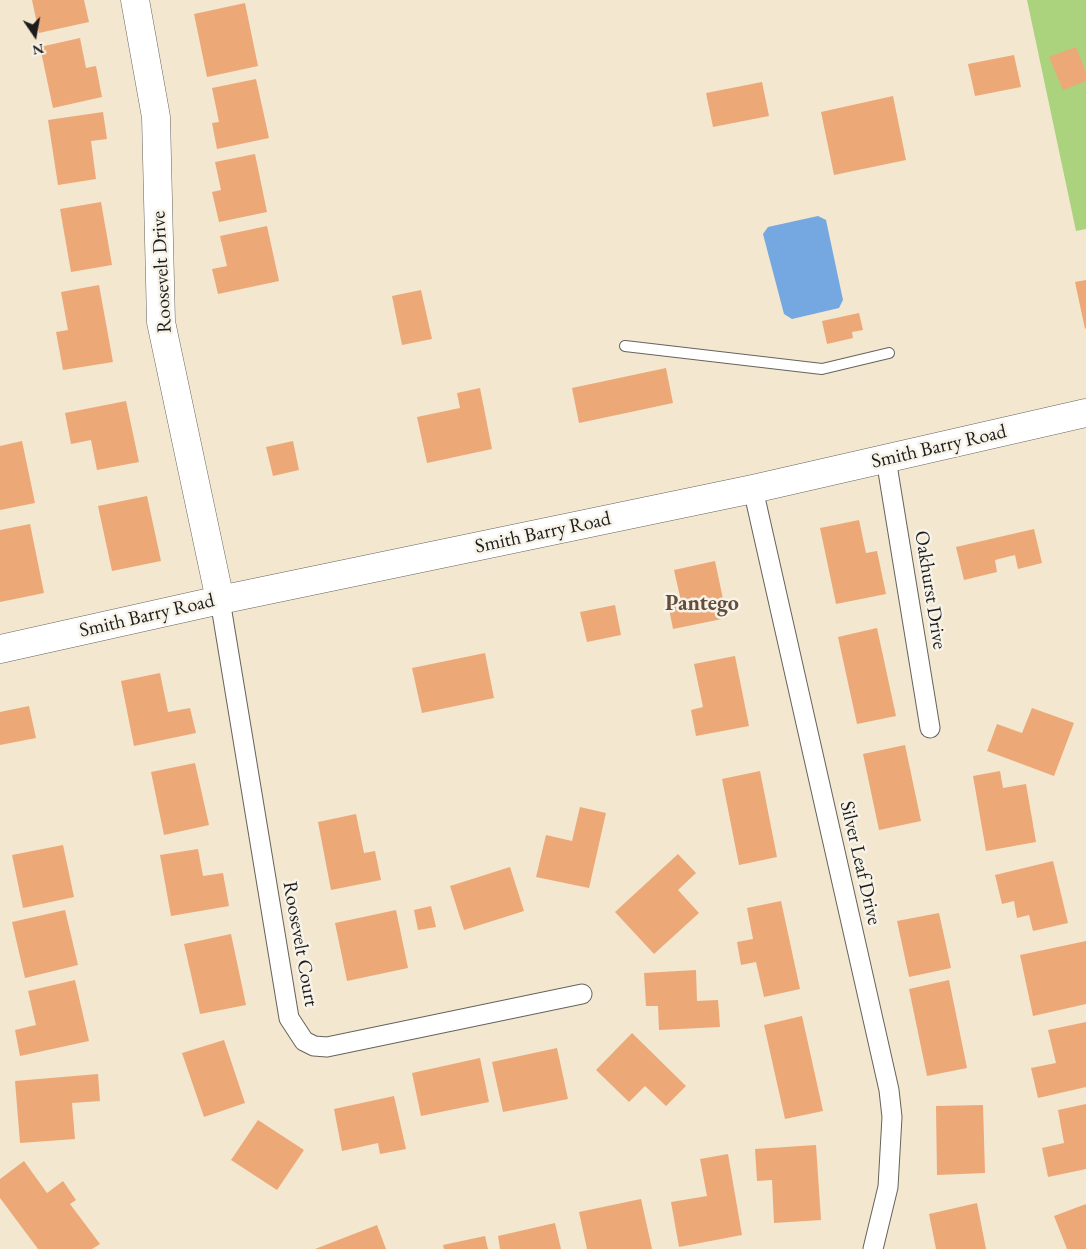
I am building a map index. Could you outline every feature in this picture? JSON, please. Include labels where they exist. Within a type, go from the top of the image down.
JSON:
[{"type":"street","name":"Roosevelt Drive","points":[[135,0],[156,117],[161,322],[220,600]]},
{"type":"street","name":"Smith Barry Road","points":[[0,649],[220,600],[753,489],[1086,413]]},
{"type":"street","name":"Oakhurst Drive","points":[[886,459],[930,728]]},
{"type":"street","name":"Silver Leaf Drive","points":[[753,489],[889,1090],[892,1117],[888,1188],[873,1249]]},
{"type":"street","name":"Roosevelt Court","points":[[220,600],[289,1018],[304,1041],[314,1046],[327,1047],[582,994]]},
{"type":"lane","points":[[624,346],[822,369],[889,353]]},
{"type":"green space","points":[[1027,0],[1086,0],[1086,229],[1076,231]]},
{"type":"water","points":[[818,216],[826,220],[843,300],[839,308],[792,319],[784,314],[763,234],[768,227]]},
{"type":"building","points":[[32,0],[84,0],[89,22],[39,33]]},
{"type":"building","points":[[245,3],[258,66],[207,77],[194,14]]},
{"type":"building","points":[[80,38],[86,68],[96,66],[102,97],[53,108],[40,47]]},
{"type":"building","points":[[1076,47],[1086,72],[1086,81],[1063,90],[1049,57]]},
{"type":"building","points":[[1014,55],[1021,87],[975,96],[968,64]]},
{"type":"building","points":[[256,79],[269,138],[217,149],[212,123],[219,122],[212,88]]},
{"type":"building","points":[[762,82],[769,116],[713,127],[706,93]]},
{"type":"building","points":[[893,96],[906,160],[834,175],[821,112]]},
{"type":"building","points":[[103,112],[107,139],[91,141],[96,179],[58,185],[48,120]]},
{"type":"building","points":[[255,154],[267,212],[219,222],[212,192],[221,190],[215,162]]},
{"type":"building","points":[[101,202],[112,265],[71,272],[60,209]]},
{"type":"building","points":[[267,226],[279,281],[218,294],[212,269],[227,266],[220,236]]},
{"type":"building","points":[[1086,280],[1086,328],[1085,329],[1075,282]]},
{"type":"building","points":[[99,285],[113,362],[63,370],[56,332],[68,330],[61,292]]},
{"type":"building","points":[[421,290],[432,339],[402,345],[392,296]]},
{"type":"building","points":[[859,313],[863,330],[852,332],[853,338],[827,344],[822,321]]},
{"type":"building","points":[[666,368],[673,403],[579,423],[572,388]]},
{"type":"building","points":[[480,388],[492,449],[427,463],[417,417],[460,408],[457,393]]},
{"type":"building","points":[[126,401],[139,462],[97,470],[91,440],[71,444],[65,413]]},
{"type":"building","points":[[22,441],[35,503],[0,510],[0,446]]},
{"type":"building","points":[[293,441],[299,470],[273,476],[266,447]]},
{"type":"building","points":[[147,496],[161,561],[112,571],[98,506]]},
{"type":"building","points":[[859,520],[866,553],[877,551],[886,594],[836,604],[820,528]]},
{"type":"building","points":[[30,524],[44,593],[0,602],[0,530]]},
{"type":"building","points":[[1034,529],[1042,563],[1018,569],[1015,555],[995,560],[997,572],[964,580],[956,547]]},
{"type":"building","points":[[715,561],[727,618],[673,629],[668,604],[681,601],[674,570]]},
{"type":"building","points":[[615,605],[621,635],[587,642],[580,612]]},
{"type":"building","points":[[877,628],[896,716],[857,724],[838,637]]},
{"type":"building","points":[[485,653],[494,698],[422,713],[412,668]]},
{"type":"building","points":[[735,656],[749,726],[696,736],[691,710],[703,707],[694,664]]},
{"type":"building","points":[[160,673],[168,712],[190,708],[196,733],[134,746],[121,681]]},
{"type":"building","points":[[29,706],[36,738],[0,745],[0,712]]},
{"type":"building","points":[[1032,708],[1074,723],[1054,776],[987,751],[997,724],[1022,733]]},
{"type":"building","points":[[905,745],[921,821],[879,830],[863,754]]},
{"type":"building","points":[[195,763],[209,825],[164,835],[151,772]]},
{"type":"building","points":[[760,771],[777,857],[739,865],[722,779]]},
{"type":"building","points":[[1000,771],[1003,788],[1026,784],[1036,842],[986,851],[973,776]]},
{"type":"building","points":[[580,807],[606,813],[589,888],[536,877],[546,835],[572,841]]},
{"type":"building","points":[[356,814],[364,853],[375,851],[381,880],[331,890],[318,822]]},
{"type":"building","points":[[63,845],[74,897],[23,908],[12,855]]},
{"type":"building","points":[[198,849],[203,876],[223,873],[229,906],[171,916],[160,855]]},
{"type":"building","points":[[678,854],[696,873],[678,890],[699,913],[654,954],[615,912]]},
{"type":"building","points":[[1053,861],[1068,923],[1033,931],[1029,915],[1017,918],[1014,901],[1002,904],[995,875]]},
{"type":"building","points":[[510,867],[524,911],[464,930],[450,886]]},
{"type":"building","points":[[781,901],[800,989],[764,997],[756,962],[741,965],[737,942],[753,939],[747,908]]},
{"type":"building","points":[[431,906],[436,927],[418,930],[414,910]]},
{"type":"building","points":[[65,910],[78,965],[25,978],[12,922]]},
{"type":"building","points":[[396,910],[408,968],[347,981],[335,923]]},
{"type":"building","points":[[939,913],[951,968],[909,977],[897,921]]},
{"type":"building","points":[[231,934],[246,1005],[200,1014],[184,944]]},
{"type":"building","points":[[1086,941],[1086,1004],[1033,1016],[1020,955]]},
{"type":"building","points":[[696,970],[697,1001],[718,1000],[720,1027],[659,1030],[658,1006],[646,1006],[644,973]]},
{"type":"building","points":[[75,980],[89,1041],[20,1056],[15,1030],[36,1025],[28,991]]},
{"type":"building","points":[[949,980],[967,1068],[927,1076],[909,989]]},
{"type":"building","points":[[802,1016],[823,1111],[785,1119],[764,1025]]},
{"type":"building","points":[[1086,1022],[1086,1087],[1038,1098],[1031,1068],[1056,1063],[1048,1030]]},
{"type":"building","points":[[632,1033],[686,1086],[666,1106],[645,1086],[629,1102],[596,1070]]},
{"type":"building","points":[[224,1040],[245,1103],[204,1117],[182,1053]]},
{"type":"building","points":[[557,1048],[568,1099],[503,1112],[492,1062]]},
{"type":"building","points":[[480,1058],[489,1102],[421,1116],[412,1073]]},
{"type":"building","points":[[98,1074],[100,1101],[72,1103],[75,1139],[20,1143],[15,1081]]},
{"type":"building","points":[[394,1096],[406,1149],[380,1154],[378,1143],[342,1151],[334,1109]]},
{"type":"building","points":[[1086,1104],[1086,1169],[1048,1177],[1042,1148],[1064,1143],[1058,1110]]},
{"type":"building","points":[[983,1105],[985,1173],[937,1175],[936,1106]]},
{"type":"building","points":[[258,1120],[304,1150],[277,1190],[231,1160]]},
{"type":"building","points":[[816,1145],[821,1220],[774,1223],[772,1180],[757,1181],[755,1149]]},
{"type":"building","points":[[728,1154],[742,1235],[679,1247],[671,1202],[707,1196],[700,1159]]},
{"type":"building","points":[[24,1161],[47,1193],[63,1181],[76,1200],[70,1204],[100,1244],[92,1249],[38,1249],[0,1198],[0,1179]]},
{"type":"building","points":[[641,1199],[652,1249],[587,1249],[579,1212]]},
{"type":"building","points":[[977,1203],[986,1249],[936,1249],[929,1214]]},
{"type":"building","points":[[1086,1204],[1086,1249],[1067,1249],[1054,1216]]},
{"type":"building","points":[[555,1223],[561,1249],[500,1249],[498,1236]]},
{"type":"building","points":[[377,1225],[386,1249],[315,1249]]},
{"type":"building","points":[[485,1236],[488,1249],[444,1249],[443,1245]]},
{"type":"district","name":"Pantego","points":[[702,604]]}]
